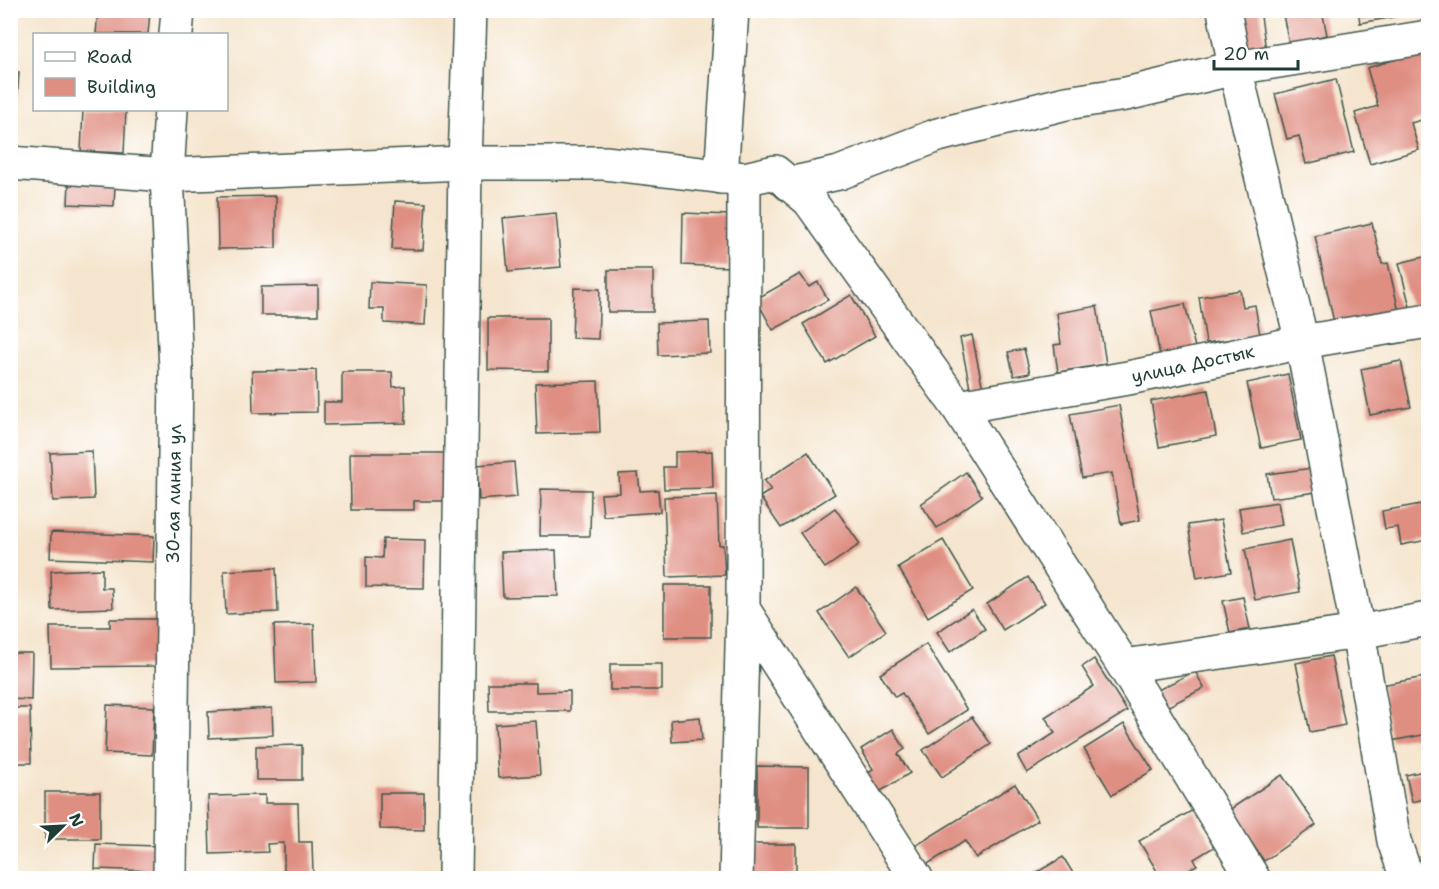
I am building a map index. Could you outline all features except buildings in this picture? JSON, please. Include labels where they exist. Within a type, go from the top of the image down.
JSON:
[{"type":"street","points":[[176,33],[178,10]]},
{"type":"street","points":[[454,879],[465,163],[470,10]]},
{"type":"street","points":[[732,10],[732,178],[743,609],[736,879]]},
{"type":"street","points":[[1224,10],[1235,68],[1302,342],[1358,632],[1394,841],[1407,879]]},
{"type":"street","points":[[789,184],[839,173],[938,135],[1066,104],[1126,94],[1235,68],[1428,37]]},
{"type":"street","name":"30-ая линия ул","points":[[170,879],[176,369],[167,175],[171,111]]},
{"type":"street","points":[[10,163],[167,175],[465,163],[605,163],[732,178],[775,172],[809,200],[957,407],[1124,666],[1253,879]]},
{"type":"street","name":"улица Достык","points":[[957,407],[1128,378],[1302,342],[1428,321]]},
{"type":"street","points":[[743,609],[916,879]]},
{"type":"street","points":[[1124,666],[1358,632],[1428,619]]}]
